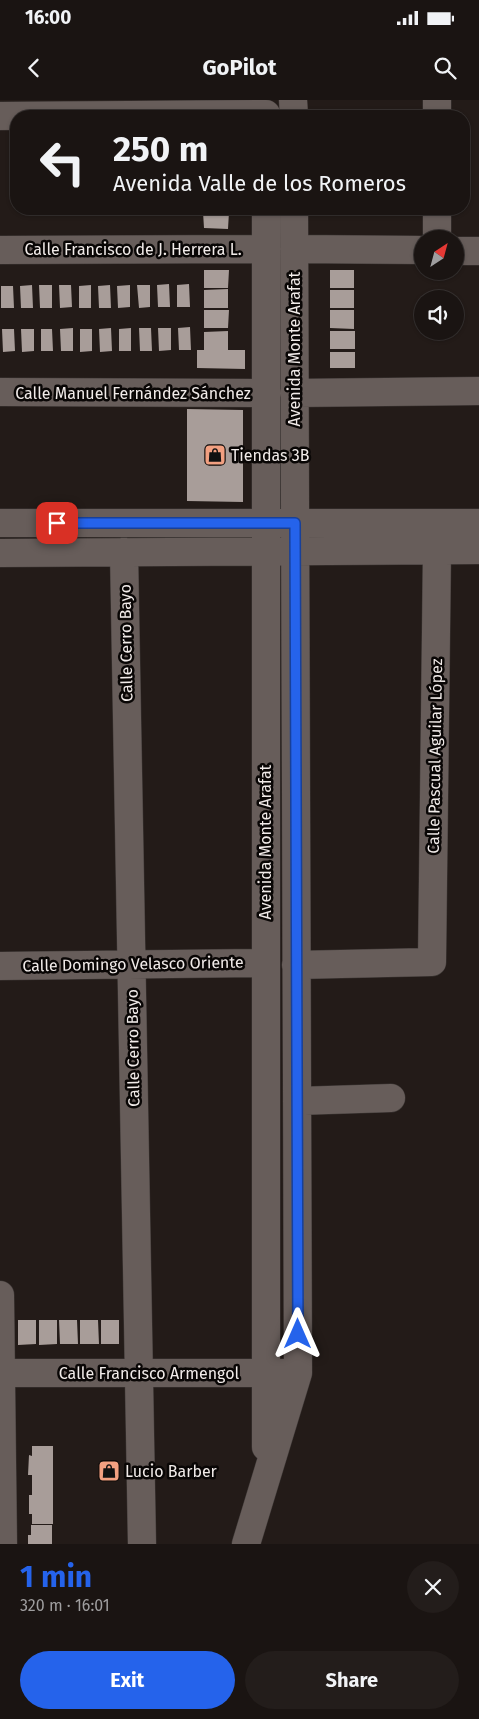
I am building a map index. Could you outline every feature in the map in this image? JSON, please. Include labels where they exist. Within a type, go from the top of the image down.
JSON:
[{"type":"street","name":"Avenida Monte Arafat","points":[[266,215],[265,963],[267,1475]]},
{"type":"street","name":"Avenida Monte Arafat","points":[[246,1544],[298,1373],[294,215]]},
{"type":"street","points":[[437,215],[437,230]]},
{"type":"street","name":"Calle Francisco de J. Herrera L.","points":[[0,250],[266,248]]},
{"type":"street","points":[[294,249],[414,250]]},
{"type":"street","points":[[464,251],[479,251]]},
{"type":"street","points":[[294,393],[479,391]]},
{"type":"street","name":"Calle Manuel Fernández Sánchez","points":[[0,392],[266,393]]},
{"type":"street","points":[[0,523],[479,523]]},
{"type":"street","name":"Calle Pascual Aguilar López","points":[[296,965],[432,962],[437,550]]},
{"type":"street","points":[[0,553],[479,550]]},
{"type":"street","name":"Calle Cerro Bayo","points":[[124,552],[142,1544]]},
{"type":"street","name":"Calle Domingo Velasco Oriente","points":[[0,966],[265,963]]},
{"type":"street","points":[[297,1101],[391,1098]]},
{"type":"street","points":[[0,1295],[3,1544]]},
{"type":"street","name":"Calle Francisco Armengol","points":[[0,1373],[298,1373]]},
{"type":"building","points":[[203,215],[229,215],[228,229],[204,228]]},
{"type":"building","points":[[204,270],[229,270],[228,288],[204,288]]},
{"type":"building","points":[[330,270],[354,270],[354,288],[330,288]]},
{"type":"building","points":[[169,284],[170,307],[158,307],[157,285]]},
{"type":"building","points":[[189,284],[190,307],[177,307],[177,285]]},
{"type":"building","points":[[32,285],[33,308],[21,308],[20,286]]},
{"type":"building","points":[[39,285],[52,285],[52,308],[40,308]]},
{"type":"building","points":[[59,285],[71,285],[72,307],[60,308]]},
{"type":"building","points":[[91,285],[91,308],[79,308],[79,286]]},
{"type":"building","points":[[110,285],[111,308],[99,308],[98,286]]},
{"type":"building","points":[[130,285],[130,307],[118,308],[117,286]]},
{"type":"building","points":[[137,285],[150,285],[150,307],[139,308]]},
{"type":"building","points":[[1,286],[13,286],[14,308],[1,308]]},
{"type":"building","points":[[228,289],[228,308],[204,308],[204,290]]},
{"type":"building","points":[[330,290],[354,290],[354,308],[330,308]]},
{"type":"building","points":[[204,310],[229,310],[228,328],[204,328]]},
{"type":"building","points":[[330,310],[354,310],[354,329],[330,328]]},
{"type":"building","points":[[190,327],[191,350],[179,350],[178,328]]},
{"type":"building","points":[[73,328],[73,351],[61,351],[60,329]]},
{"type":"building","points":[[111,328],[112,351],[100,352],[99,329]]},
{"type":"building","points":[[131,328],[131,351],[119,351],[119,329]]},
{"type":"building","points":[[139,328],[151,328],[152,351],[140,351]]},
{"type":"building","points":[[158,328],[171,328],[171,350],[159,351]]},
{"type":"building","points":[[2,329],[14,329],[15,351],[3,352]]},
{"type":"building","points":[[21,329],[34,329],[34,351],[22,352]]},
{"type":"building","points":[[41,329],[52,329],[53,351],[41,351]]},
{"type":"building","points":[[80,329],[92,329],[92,351],[80,352]]},
{"type":"building","points":[[228,331],[228,350],[245,350],[245,369],[197,368],[197,350],[204,350],[204,332]]},
{"type":"building","points":[[330,331],[355,331],[355,349],[330,349]]},
{"type":"building","points":[[330,352],[355,352],[355,368],[330,368]]},
{"type":"building","name":"Tiendas 3B","points":[[187,409],[243,410],[243,502],[187,501]]},
{"type":"building","points":[[18,1320],[36,1320],[36,1344],[18,1345]]},
{"type":"building","points":[[39,1320],[57,1320],[57,1344],[39,1345]]},
{"type":"building","points":[[59,1320],[77,1320],[78,1344],[60,1344]]},
{"type":"building","points":[[80,1320],[98,1320],[99,1344],[80,1344]]},
{"type":"building","points":[[101,1320],[119,1320],[119,1344],[101,1344]]},
{"type":"building","points":[[32,1446],[53,1446],[53,1524],[32,1524],[32,1514],[29,1514],[29,1495],[32,1495],[32,1475],[28,1475],[29,1455],[32,1456]]},
{"type":"building","points":[[31,1525],[52,1525],[52,1544],[28,1544],[28,1535],[31,1535]]},
{"type":"place","name":"Tiendas 3B","points":[[215,455]]},
{"type":"place","name":"Lucio Barber","points":[[109,1471]]},
{"type":"route","points":[[57,523],[295,523],[298,1334]]}]
